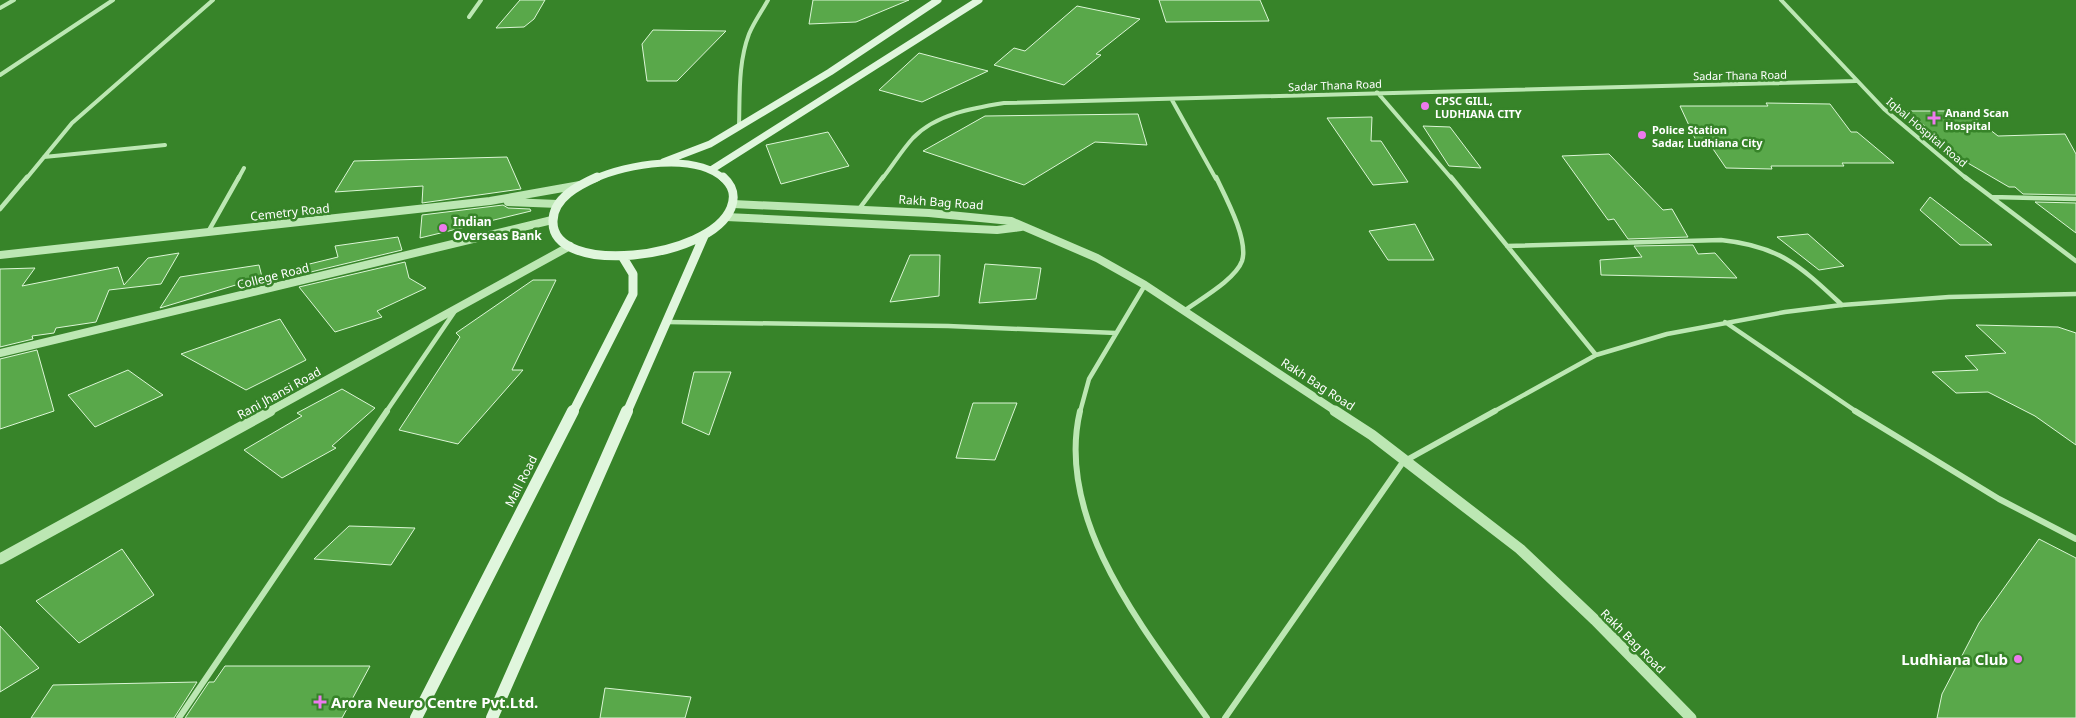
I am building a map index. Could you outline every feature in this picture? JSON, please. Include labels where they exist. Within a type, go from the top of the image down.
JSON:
[{"type":"main road","points":[[660,163],[688,164],[711,170],[727,180],[735,194],[733,204],[726,217],[704,236],[679,246],[651,253],[622,256],[593,254],[570,246],[556,234],[552,220],[558,204],[581,185],[614,172],[660,163],[710,144],[830,72],[938,0]]},
{"type":"main road","points":[[711,170],[979,0]]},
{"type":"main road","points":[[492,718],[704,236]]},
{"type":"main road","name":"Mall Road","points":[[416,718],[632,294],[633,274],[622,256]]},
{"type":"street","points":[[0,8],[14,0]]},
{"type":"street","points":[[105,0],[112,0]]},
{"type":"street","points":[[0,75],[112,0]]},
{"type":"street","points":[[0,209],[72,123],[213,0]]},
{"type":"street","points":[[469,17],[481,0]]},
{"type":"street","points":[[739,126],[740,71],[744,50],[750,32],[768,0]]},
{"type":"street","name":"Iqbal Hospital Road","points":[[1781,0],[1856,81],[1900,124],[1991,197],[2076,261]]},
{"type":"street","name":"Sadar Thana Road","points":[[859,209],[914,137],[924,127],[944,116],[976,107],[1004,103],[1856,81]]},
{"type":"street","points":[[1377,92],[1596,355]]},
{"type":"street","points":[[1172,100],[1204,153],[1239,231],[1243,245],[1243,259],[1234,272],[1184,311]]},
{"type":"street","points":[[43,157],[165,145]]},
{"type":"street","points":[[208,232],[244,168]]},
{"type":"street","name":"Cemetry Road","points":[[0,255],[490,201],[581,185]]},
{"type":"street","points":[[1991,197],[2076,199]]},
{"type":"street","points":[[490,201],[558,204]]},
{"type":"street","points":[[733,204],[859,209]]},
{"type":"street","name":"Rakh Bag Road","points":[[859,209],[997,218],[1011,221],[1021,228],[1097,258],[1145,285],[1372,435],[1403,462],[1492,526],[1538,565],[1691,718]]},
{"type":"street","points":[[726,217],[997,230],[1021,228]]},
{"type":"street","name":"College Road","points":[[0,353],[552,220]]},
{"type":"street","points":[[1507,246],[1721,240],[1748,242],[1778,251],[1789,258],[1842,305]]},
{"type":"street","name":"Rani Jhansi Road","points":[[0,559],[455,311],[570,246]]},
{"type":"street","points":[[1145,285],[1088,382],[1077,418],[1076,449],[1080,496],[1096,547],[1121,594],[1206,718]]},
{"type":"street","points":[[1225,718],[1403,462],[1596,355],[1667,334],[1725,322],[1842,305],[1949,297],[2076,294]]},
{"type":"street","points":[[179,718],[455,311]]},
{"type":"street","points":[[665,322],[948,326],[1116,333]]},
{"type":"street","points":[[1725,322],[1831,396],[1999,498],[2076,539]]},
{"type":"building","points":[[520,0],[545,0],[534,19],[524,27],[496,28]]},
{"type":"building","points":[[813,0],[909,0],[856,22],[809,24]]},
{"type":"building","points":[[1159,0],[1260,0],[1269,21],[1166,22]]},
{"type":"building","points":[[1077,6],[1140,19],[1096,54],[1101,55],[1064,85],[994,65],[1014,48],[1025,51]]},
{"type":"building","points":[[653,30],[726,31],[677,81],[647,81],[642,44]]},
{"type":"building","points":[[919,53],[988,71],[922,102],[879,90]]},
{"type":"building","points":[[1766,103],[1830,104],[1851,132],[1857,132],[1894,163],[1842,163],[1844,166],[1771,166],[1772,169],[1726,168],[1711,146],[1699,147],[1680,106],[1768,106]]},
{"type":"building","points":[[1907,111],[1966,111],[1998,136],[2065,134],[2076,154],[2076,195],[2023,194],[2015,187],[2009,187],[1942,148],[1916,126],[1925,126]]},
{"type":"building","points":[[1138,114],[1147,145],[1095,142],[1024,185],[923,151],[985,116]]},
{"type":"building","points":[[1372,117],[1371,141],[1381,141],[1408,182],[1373,185],[1327,118]]},
{"type":"building","points":[[1423,126],[1450,127],[1481,168],[1449,166]]},
{"type":"building","points":[[828,132],[849,166],[781,184],[766,145]]},
{"type":"building","points":[[1609,154],[1663,210],[1672,209],[1688,237],[1628,239],[1614,219],[1608,220],[1562,156]]},
{"type":"building","points":[[507,157],[521,189],[422,203],[423,186],[335,192],[354,161]]},
{"type":"building","points":[[1930,197],[1992,245],[1960,245],[1920,210]]},
{"type":"building","points":[[2035,202],[2076,203],[2076,233]]},
{"type":"building","name":"Indian Overseas Bank","points":[[503,205],[508,208],[530,209],[531,211],[420,238],[422,215]]},
{"type":"building","points":[[1415,224],[1434,260],[1388,260],[1369,231]]},
{"type":"building","points":[[1808,234],[1844,266],[1819,270],[1777,237]]},
{"type":"building","points":[[398,237],[402,250],[290,277],[285,270],[338,257],[335,246]]},
{"type":"building","points":[[1693,245],[1698,254],[1715,253],[1737,278],[1601,275],[1600,260],[1642,257],[1634,246]]},
{"type":"building","points":[[179,253],[161,284],[109,290],[96,322],[56,328],[54,333],[32,336],[33,339],[0,347],[0,269],[35,268],[22,286],[118,267],[124,285],[148,258]]},
{"type":"building","points":[[910,255],[940,255],[939,296],[890,302]]},
{"type":"building","points":[[405,262],[409,278],[426,288],[377,311],[382,317],[335,332],[299,287]]},
{"type":"building","points":[[985,264],[1041,268],[1036,299],[979,303]]},
{"type":"building","points":[[259,265],[262,277],[160,308],[180,277]]},
{"type":"building","points":[[533,280],[556,280],[512,370],[523,370],[458,444],[399,430],[460,337],[456,333]]},
{"type":"building","points":[[280,319],[306,360],[246,390],[181,354]]},
{"type":"building","points":[[1976,325],[2058,327],[2076,333],[2076,445],[2035,416],[1988,392],[1956,393],[1932,372],[1978,370],[1965,356],[2006,353]]},
{"type":"building","points":[[37,350],[54,411],[0,429],[0,359]]},
{"type":"building","points":[[128,370],[163,395],[95,427],[68,395]]},
{"type":"building","points":[[694,372],[731,372],[709,435],[682,423]]},
{"type":"building","points":[[342,389],[375,408],[332,446],[336,448],[282,478],[244,450],[302,416],[297,413]]},
{"type":"building","points":[[973,403],[1017,403],[995,460],[956,458]]},
{"type":"building","points":[[349,526],[415,528],[391,565],[314,559]]},
{"type":"building","name":"Ludhiana Club","points":[[2039,539],[2076,558],[2076,718],[1937,718],[1942,694],[1979,623]]},
{"type":"building","points":[[122,549],[154,595],[79,643],[36,601]]},
{"type":"building","points":[[0,626],[39,668],[0,692]]},
{"type":"building","points":[[225,666],[370,666],[342,718],[185,718],[209,682],[214,682]]},
{"type":"building","points":[[197,682],[174,718],[31,718],[53,685]]},
{"type":"building","points":[[605,688],[691,697],[685,718],[600,718]]},
{"type":"place","name":"CPSC GILL, LUDHIANA CITY","points":[[1425,106]]},
{"type":"place","name":"Anand Scan Hospital","points":[[1934,118]]},
{"type":"place","name":"Police Station Sadar, Ludhiana City","points":[[1642,135]]},
{"type":"place","name":"Indian Overseas Bank","points":[[443,228]]},
{"type":"place","name":"Ludhiana Club","points":[[2018,659]]},
{"type":"place","name":"Arora Neuro Centre Pvt.Ltd.","points":[[320,702]]}]
